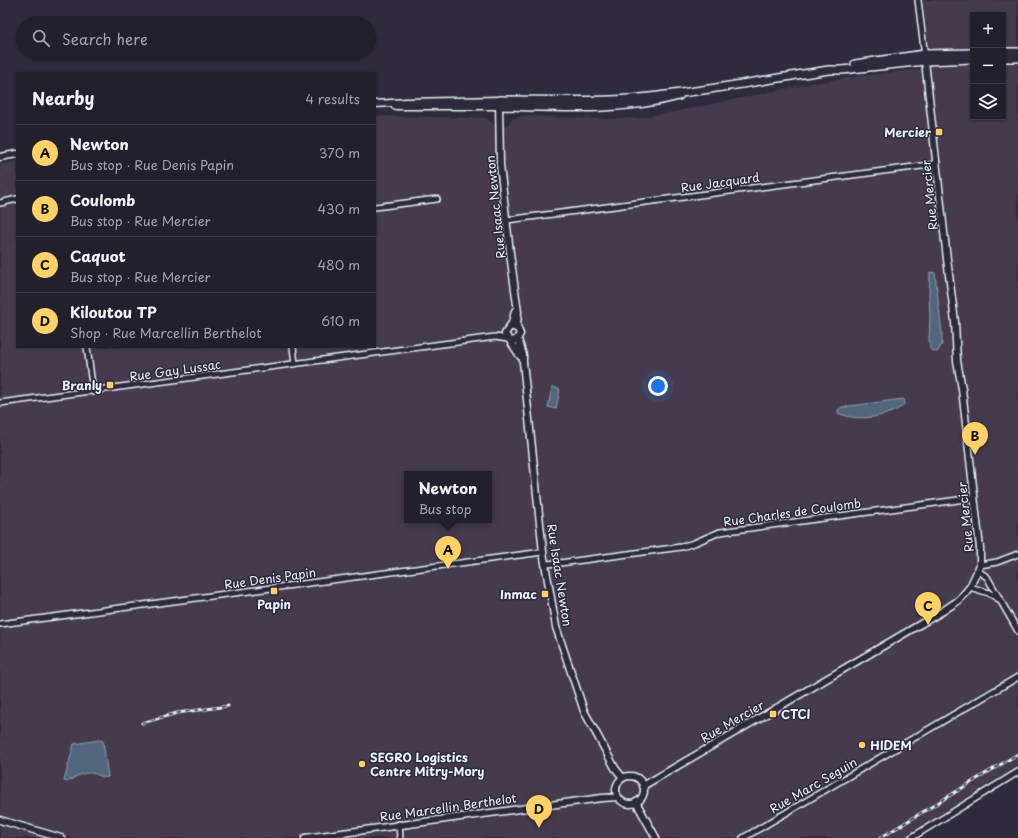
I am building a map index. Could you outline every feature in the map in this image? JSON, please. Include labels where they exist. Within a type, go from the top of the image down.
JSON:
[{"type":"main road","points":[[1006,52],[1018,52]]},
{"type":"main road","points":[[499,103],[602,107],[635,105],[661,101],[702,90],[829,70],[860,63],[970,53]]},
{"type":"main road","points":[[925,58],[970,59]]},
{"type":"main road","points":[[1006,58],[1018,58]]},
{"type":"street","points":[[918,0],[925,58]]},
{"type":"street","name":"Rue Mercier","points":[[643,786],[943,612],[959,600],[970,587],[979,568],[980,548],[973,498],[962,389],[957,361],[955,322],[925,58]]},
{"type":"street","points":[[376,105],[499,103]]},
{"type":"street","name":"Rue Isaac Newton","points":[[499,103],[500,165],[518,312],[518,329]]},
{"type":"street","points":[[0,157],[16,154]]},
{"type":"street","name":"Rue Jacquard","points":[[507,220],[936,164]]},
{"type":"street","points":[[0,203],[16,199]]},
{"type":"street","points":[[376,207],[437,199]]},
{"type":"street","name":"Rue Isaac Newton","points":[[508,329],[512,323],[517,305]]},
{"type":"street","points":[[514,327],[518,329],[520,334],[518,339],[515,341],[509,340],[506,336],[508,329],[514,327]]},
{"type":"street","name":"Rue Gay Lussac","points":[[494,337],[508,329]]},
{"type":"street","name":"Rue Gay Lussac","points":[[0,403],[93,392],[494,337],[509,340]]},
{"type":"street","name":"Rue Isaac Newton","points":[[518,339],[523,355],[522,362]]},
{"type":"street","name":"Rue Isaac Newton","points":[[509,340],[519,354],[522,362],[543,552],[556,627],[584,711],[615,768],[623,778]]},
{"type":"street","points":[[87,348],[93,392]]},
{"type":"street","points":[[293,348],[295,364]]},
{"type":"street","name":"Rue Charles de Coulomb","points":[[545,564],[682,547],[720,532],[973,498]]},
{"type":"street","name":"Rue Denis Papin","points":[[0,624],[543,552]]},
{"type":"street","points":[[1018,554],[979,568],[987,577],[1018,631]]},
{"type":"street","points":[[970,587],[988,593],[1001,601]]},
{"type":"street","name":"Rue Marc Seguin","points":[[743,838],[1018,677]]},
{"type":"street","points":[[911,838],[1018,772]]},
{"type":"street","points":[[632,777],[643,786],[643,794],[641,798],[630,804],[625,803],[616,793],[617,785],[623,778],[632,777]]},
{"type":"street","name":"Rue Marcellin Berthelot","points":[[305,838],[597,798],[618,797]]},
{"type":"street","points":[[636,802],[656,838]]},
{"type":"street","points":[[0,820],[61,838]]},
{"type":"street","points":[[399,824],[400,838]]},
{"type":"shaded area","points":[[923,0],[1018,0],[1018,768],[904,838],[0,838],[0,165],[16,161],[16,348],[376,348],[376,116],[486,118],[494,125],[507,126],[512,119],[524,116],[606,119],[639,118],[814,83],[931,68]]},
{"type":"water","points":[[930,272],[935,273],[942,334],[942,344],[936,352],[930,349],[929,339]]},
{"type":"water","points":[[552,387],[560,389],[556,409],[548,407]]},
{"type":"water","points":[[903,399],[905,401],[904,405],[901,407],[894,411],[874,417],[859,418],[838,413],[838,410],[842,407]]},
{"type":"water","points":[[99,740],[103,741],[108,777],[85,773],[67,782],[64,781],[74,744]]},
{"type":"railway","points":[[142,723],[177,713],[228,706]]},
{"type":"railway","points":[[880,838],[1018,754]]},
{"type":"place","name":"Mercier","points":[[939,132]]},
{"type":"place","name":"Branly","points":[[110,385]]},
{"type":"place","name":"Coulomb","points":[[975,455]]},
{"type":"place","name":"Newton","points":[[448,569]]},
{"type":"place","name":"Papin","points":[[274,591]]},
{"type":"place","name":"Inmac","points":[[545,594]]},
{"type":"place","name":"Caquot","points":[[928,625]]},
{"type":"place","name":"CTCI","points":[[773,714]]},
{"type":"place","name":"HIDEM","points":[[862,745]]},
{"type":"place","name":"SEGRO Logistics Centre Mitry-Mory","points":[[362,764]]},
{"type":"place","name":"Kiloutou TP","points":[[539,828]]}]
